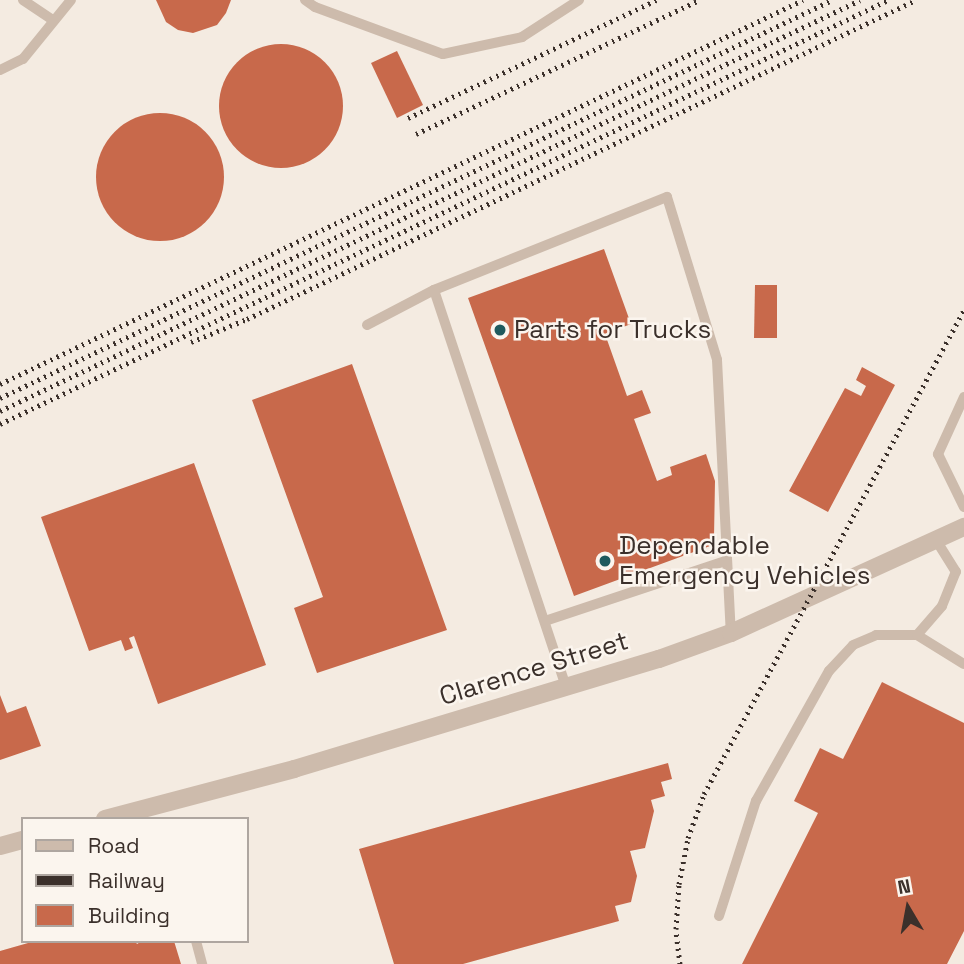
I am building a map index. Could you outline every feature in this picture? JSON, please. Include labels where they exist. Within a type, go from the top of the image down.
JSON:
[{"type":"street","name":"Clarence Street","points":[[113,817],[294,769],[566,687],[731,633],[964,527]]},
{"type":"street","points":[[0,846],[21,841]]},
{"type":"lane","points":[[23,0],[54,21]]},
{"type":"lane","points":[[0,70],[23,59],[71,0]]},
{"type":"lane","points":[[305,0],[315,7],[443,54],[522,37],[579,0]]},
{"type":"lane","points":[[367,325],[434,290],[667,197],[717,360],[725,561],[731,633]]},
{"type":"lane","points":[[434,290],[566,687]]},
{"type":"lane","points":[[962,406],[938,454],[964,507]]},
{"type":"lane","points":[[917,635],[942,606],[960,575],[936,540]]},
{"type":"lane","points":[[545,621],[725,561]]},
{"type":"lane","points":[[719,916],[756,801],[829,671],[853,645],[876,635],[917,635],[964,664]]},
{"type":"lane","points":[[197,943],[202,964]]},
{"type":"building","points":[[156,0],[231,0],[217,25],[193,33],[178,30],[166,22]]},
{"type":"building","points":[[281,44],[305,49],[325,62],[338,82],[343,106],[338,130],[325,150],[305,163],[281,168],[257,163],[237,150],[224,130],[219,106],[224,82],[237,62],[257,49]]},
{"type":"building","points":[[397,51],[423,105],[397,118],[371,63]]},
{"type":"building","points":[[160,113],[185,118],[205,132],[219,152],[224,177],[219,202],[205,222],[185,236],[160,241],[135,236],[115,222],[101,202],[96,177],[101,152],[115,132],[135,118]]},
{"type":"building","points":[[604,249],[631,324],[605,334],[627,396],[642,390],[651,413],[634,419],[657,481],[672,475],[670,467],[706,454],[715,481],[714,538],[708,540],[710,546],[574,596],[468,298]]},
{"type":"building","points":[[755,285],[777,285],[777,338],[754,338]]},
{"type":"building","points":[[352,364],[447,630],[317,673],[294,608],[323,597],[252,400]]},
{"type":"building","points":[[862,367],[895,385],[828,512],[789,491],[845,388],[861,396],[866,386],[856,380]]},
{"type":"building","points":[[194,463],[266,665],[158,704],[134,636],[129,638],[133,648],[125,651],[121,640],[89,651],[41,517]]},
{"type":"building","points":[[882,682],[964,723],[964,931],[947,964],[742,964],[818,813],[794,801],[820,748],[843,759]]},
{"type":"building","points":[[0,695],[7,713],[26,706],[41,746],[0,760]]},
{"type":"building","points":[[668,763],[672,779],[661,782],[665,796],[651,800],[654,811],[645,848],[630,851],[637,876],[631,902],[615,906],[619,921],[463,964],[394,964],[359,849]]},
{"type":"building","points":[[28,943],[175,943],[181,964],[0,964],[0,951]]},
{"type":"railway","points":[[408,118],[656,0]]},
{"type":"railway","points":[[416,134],[699,0]]},
{"type":"railway","points":[[0,384],[803,0]]},
{"type":"railway","points":[[0,398],[832,0]]},
{"type":"railway","points":[[0,411],[860,0]]},
{"type":"railway","points":[[0,424],[888,0]]},
{"type":"railway","points":[[191,342],[247,319],[916,0]]},
{"type":"railway","points":[[680,964],[676,929],[679,884],[688,838],[704,794],[964,310]]},
{"type":"place","name":"Parts for Trucks","points":[[500,330]]},
{"type":"place","name":"Dependable Emergency Vehicles","points":[[605,561]]}]
